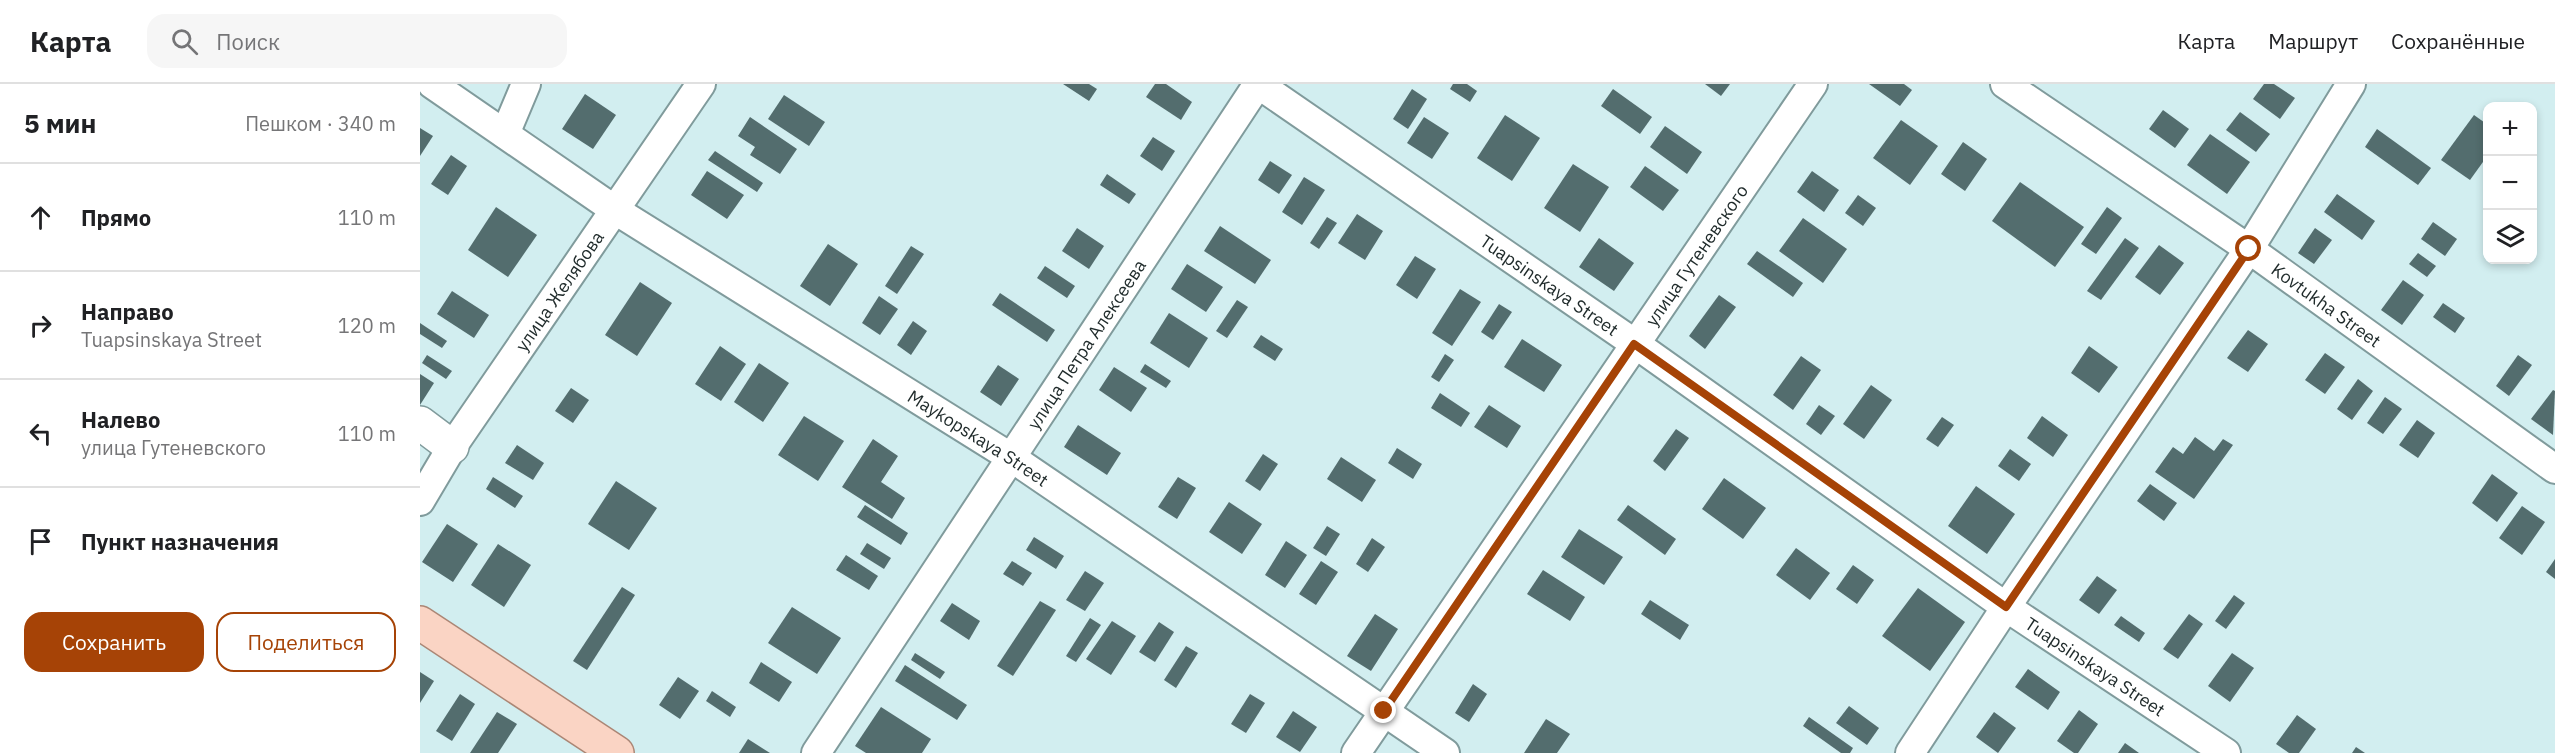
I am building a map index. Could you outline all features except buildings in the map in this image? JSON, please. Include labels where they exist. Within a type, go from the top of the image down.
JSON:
[{"type":"main road","points":[[420,623],[617,753]]},
{"type":"street","name":"Maykopskaya Street","points":[[432,84],[615,210],[1012,458],[1446,753]]},
{"type":"street","points":[[505,134],[526,84]]},
{"type":"street","name":"улица Желябова","points":[[420,501],[452,447],[701,84]]},
{"type":"street","name":"Tuapsinskaya Street","points":[[1258,84],[1634,344],[2006,607],[2226,753]]},
{"type":"street","name":"улица Петра Алексеева","points":[[816,753],[1258,84]]},
{"type":"street","name":"улица Гутеневского","points":[[1356,753],[1813,84]]},
{"type":"street","name":"Kovtukha Street","points":[[2005,84],[2249,249],[2555,469]]},
{"type":"street","points":[[1910,753],[2006,607],[2249,249],[2351,84]]},
{"type":"street","points":[[420,423],[452,447]]},
{"type":"route","points":[[1384,711],[1634,344],[2006,607],[2249,249]]}]
